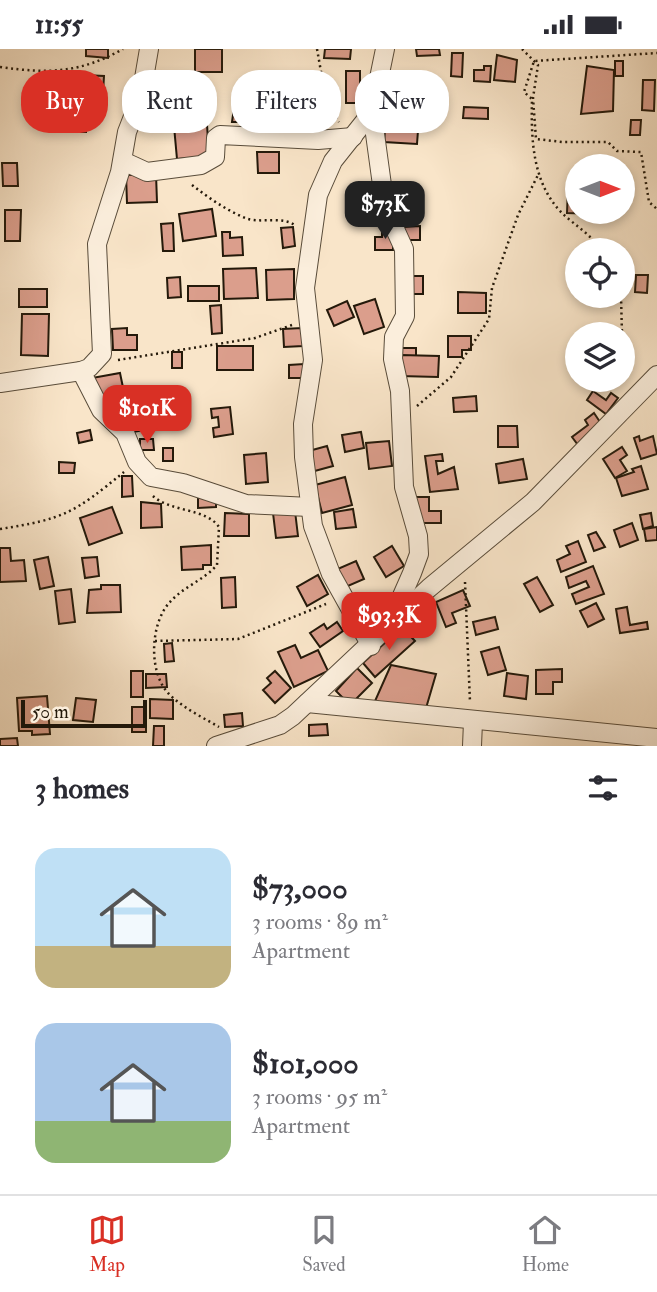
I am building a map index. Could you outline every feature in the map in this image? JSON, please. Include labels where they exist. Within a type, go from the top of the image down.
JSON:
[{"type":"street","points":[[0,383],[81,372],[97,361],[104,343],[97,244],[123,161],[127,132],[141,96],[149,49]]},
{"type":"street","points":[[381,70],[385,49]]},
{"type":"street","points":[[355,132],[324,176],[318,195],[305,288],[313,377],[303,424],[310,507],[320,551],[369,643]]},
{"type":"street","points":[[369,643],[401,598],[419,554],[418,536],[404,487],[400,391],[393,359],[394,337],[405,316],[404,249],[384,207],[375,133]]},
{"type":"street","points":[[123,161],[141,171],[212,160],[216,138],[220,135],[309,140],[351,137]]},
{"type":"street","points":[[81,372],[101,410],[130,440],[142,468],[246,504],[310,507]]},
{"type":"street","points":[[216,746],[280,726],[429,588],[533,502],[657,375]]},
{"type":"street","points":[[307,703],[473,722],[542,724],[615,741],[657,738]]},
{"type":"street","points":[[472,746],[473,722]]},
{"type":"path","points":[[0,67],[43,71],[89,67],[123,49]]},
{"type":"path","points":[[317,49],[326,100],[351,137]]},
{"type":"path","points":[[522,49],[538,65],[533,98],[536,139],[608,142],[617,151],[641,152],[649,202],[657,209]]},
{"type":"path","points":[[534,61],[657,53]]},
{"type":"path","points":[[534,61],[524,92],[532,99],[533,143],[539,173],[546,192],[557,208],[588,238]]},
{"type":"path","points":[[169,168],[235,213],[256,221],[292,222],[301,231],[309,248]]},
{"type":"path","points":[[400,421],[451,377],[489,319],[492,288],[518,215],[539,173]]},
{"type":"path","points":[[97,361],[255,338],[282,327],[308,322]]},
{"type":"path","points":[[0,529],[48,521],[78,509],[142,468],[149,489],[159,502],[216,523],[220,537],[217,565],[169,603],[158,622],[153,641],[160,680],[169,694],[188,709],[241,738]]},
{"type":"path","points":[[463,562],[468,686],[473,722]]},
{"type":"path","points":[[153,641],[238,639],[296,618],[342,596]]},
{"type":"building","points":[[86,49],[108,49],[108,58],[86,56]]},
{"type":"building","points":[[195,49],[222,49],[222,72],[195,70]]},
{"type":"building","points":[[325,49],[351,49],[350,59],[324,58]]},
{"type":"building","points":[[416,49],[439,49],[440,55],[417,56]]},
{"type":"building","points":[[452,53],[463,53],[462,77],[451,76]]},
{"type":"building","points":[[497,55],[517,60],[515,82],[494,80]]},
{"type":"building","points":[[615,61],[623,61],[623,76],[615,76]]},
{"type":"building","points":[[484,66],[491,66],[490,82],[474,81],[474,70],[484,70]]},
{"type":"building","points":[[587,66],[614,70],[613,111],[581,114]]},
{"type":"building","points":[[346,71],[355,71],[355,103],[346,103]]},
{"type":"building","points":[[643,80],[655,80],[654,111],[642,110]]},
{"type":"building","points":[[464,107],[488,108],[488,119],[463,118]]},
{"type":"building","points":[[631,120],[641,120],[640,135],[630,135]]},
{"type":"building","points":[[175,133],[208,133],[209,157],[177,159]]},
{"type":"building","points":[[385,133],[418,133],[417,144],[384,142]]},
{"type":"building","points":[[257,152],[279,152],[279,173],[258,173]]},
{"type":"building","points":[[2,163],[17,163],[18,186],[3,186]]},
{"type":"building","points":[[156,174],[157,202],[127,203],[126,175]]},
{"type":"building","points":[[212,209],[216,236],[183,241],[179,214]]},
{"type":"building","points":[[5,210],[21,210],[20,241],[5,241]]},
{"type":"building","points":[[173,223],[174,251],[163,251],[161,224]]},
{"type":"building","points":[[420,226],[420,240],[403,240],[403,227]]},
{"type":"building","points":[[293,227],[295,246],[283,248],[281,228]]},
{"type":"building","points":[[382,230],[393,230],[393,250],[375,250],[375,237],[382,237]]},
{"type":"building","points":[[222,232],[230,232],[230,238],[242,237],[243,255],[223,256]]},
{"type":"building","points":[[256,268],[258,298],[224,299],[223,269]]},
{"type":"building","points":[[294,269],[294,299],[267,300],[266,270]]},
{"type":"building","points":[[636,275],[648,275],[647,293],[635,292]]},
{"type":"building","points":[[409,276],[423,276],[423,294],[408,294]]},
{"type":"building","points":[[180,277],[181,297],[168,298],[167,278]]},
{"type":"building","points":[[188,286],[219,286],[219,301],[188,301]]},
{"type":"building","points":[[19,289],[47,289],[47,307],[19,307]]},
{"type":"building","points":[[458,292],[486,293],[486,313],[458,313]]},
{"type":"building","points":[[375,299],[384,327],[364,334],[354,306]]},
{"type":"building","points":[[347,301],[354,317],[334,326],[327,310]]},
{"type":"building","points":[[221,305],[222,333],[212,334],[210,306]]},
{"type":"building","points":[[22,314],[49,314],[48,356],[21,355]]},
{"type":"building","points":[[127,328],[127,335],[137,335],[137,350],[113,350],[112,329]]},
{"type":"building","points":[[302,328],[303,346],[284,347],[283,329]]},
{"type":"building","points":[[448,336],[471,336],[471,350],[462,350],[462,357],[448,357]]},
{"type":"building","points":[[217,346],[253,346],[253,370],[217,370]]},
{"type":"building","points":[[399,348],[416,348],[416,356],[424,356],[424,370],[399,370]]},
{"type":"building","points":[[172,352],[182,352],[182,368],[172,368]]},
{"type":"building","points":[[401,355],[439,356],[438,377],[400,376]]},
{"type":"building","points":[[304,364],[304,378],[289,378],[289,365]]},
{"type":"building","points":[[120,373],[127,407],[102,412],[92,378]]},
{"type":"building","points":[[174,392],[174,415],[153,415],[153,393]]},
{"type":"building","points":[[592,392],[606,400],[611,393],[618,398],[606,414],[587,400]]},
{"type":"building","points":[[476,396],[477,411],[454,412],[453,398]]},
{"type":"building","points":[[151,405],[155,428],[127,433],[124,410]]},
{"type":"building","points":[[230,407],[233,434],[214,437],[213,428],[219,427],[218,417],[212,418],[211,409]]},
{"type":"building","points":[[594,413],[602,425],[578,445],[572,437],[588,425],[585,420]]},
{"type":"building","points":[[498,426],[517,426],[518,447],[498,447]]},
{"type":"building","points":[[90,430],[92,440],[79,443],[77,433]]},
{"type":"building","points":[[361,432],[364,448],[345,452],[342,435]]},
{"type":"building","points":[[639,436],[640,441],[653,436],[657,454],[641,459],[634,438]]},
{"type":"building","points":[[140,439],[153,439],[154,450],[140,450]]},
{"type":"building","points":[[389,441],[392,466],[369,469],[366,443]]},
{"type":"building","points":[[327,446],[333,466],[311,472],[305,452]]},
{"type":"building","points":[[622,447],[627,455],[620,460],[627,471],[615,478],[603,459]]},
{"type":"building","points":[[163,448],[173,448],[173,461],[163,461]]},
{"type":"building","points":[[266,453],[268,482],[246,484],[244,455]]},
{"type":"building","points":[[442,454],[443,461],[436,461],[438,474],[454,467],[458,489],[430,492],[425,456]]},
{"type":"building","points":[[523,459],[527,479],[499,483],[496,464]]},
{"type":"building","points":[[59,462],[75,463],[74,473],[59,473]]},
{"type":"building","points":[[641,466],[648,489],[622,496],[616,478],[634,472],[632,469]]},
{"type":"building","points":[[122,476],[132,476],[133,496],[122,497]]},
{"type":"building","points":[[345,477],[352,505],[322,513],[315,485]]},
{"type":"building","points":[[216,497],[216,507],[198,508],[198,498]]},
{"type":"building","points":[[414,497],[429,497],[429,511],[441,511],[441,523],[414,523]]},
{"type":"building","points":[[141,502],[161,504],[162,527],[141,528]]},
{"type":"building","points":[[112,507],[122,533],[89,545],[80,518]]},
{"type":"building","points":[[353,509],[356,527],[336,529],[334,512]]},
{"type":"building","points":[[295,511],[298,536],[276,538],[273,513]]},
{"type":"building","points":[[225,513],[249,514],[249,536],[224,536]]},
{"type":"building","points":[[651,513],[653,526],[643,529],[640,515]]},
{"type":"building","points":[[632,523],[638,540],[620,547],[614,530]]},
{"type":"building","points":[[657,527],[657,540],[646,541],[644,529]]},
{"type":"building","points":[[596,532],[605,547],[594,551],[588,535]]},
{"type":"building","points":[[578,541],[586,562],[561,572],[557,560],[570,554],[566,546]]},
{"type":"building","points":[[211,545],[211,565],[203,565],[203,569],[182,570],[181,547]]},
{"type":"building","points":[[392,546],[404,566],[386,577],[374,557]]},
{"type":"building","points":[[0,548],[10,548],[11,561],[24,560],[26,581],[0,582]]},
{"type":"building","points":[[48,557],[54,586],[40,589],[34,560]]},
{"type":"building","points":[[97,557],[99,576],[85,578],[82,558]]},
{"type":"building","points":[[356,561],[364,579],[341,589],[333,571]]},
{"type":"building","points":[[593,566],[604,594],[576,604],[572,594],[589,587],[586,581],[569,588],[566,577]]},
{"type":"building","points":[[318,575],[328,594],[307,606],[297,587]]},
{"type":"building","points":[[235,577],[236,607],[222,608],[221,578]]},
{"type":"building","points":[[537,577],[553,605],[540,612],[524,584]]},
{"type":"building","points":[[101,585],[120,585],[121,612],[87,613],[89,590],[101,589]]},
{"type":"building","points":[[71,589],[75,622],[59,624],[55,591]]},
{"type":"building","points":[[463,590],[470,606],[452,613],[456,623],[446,627],[436,602]]},
{"type":"building","points":[[372,594],[380,609],[366,617],[358,602]]},
{"type":"building","points":[[421,603],[433,617],[415,632],[404,618]]},
{"type":"building","points":[[596,603],[604,619],[588,627],[580,611]]},
{"type":"building","points":[[627,607],[630,625],[647,622],[648,629],[620,633],[616,609]]},
{"type":"building","points":[[495,617],[498,629],[476,635],[473,622]]},
{"type":"building","points":[[337,622],[343,631],[320,647],[310,633],[324,624],[327,629]]},
{"type":"building","points":[[402,627],[415,641],[375,677],[363,663]]},
{"type":"building","points":[[172,643],[174,661],[165,662],[164,644]]},
{"type":"building","points":[[295,645],[301,658],[318,650],[328,671],[294,687],[278,652]]},
{"type":"building","points":[[499,647],[506,670],[488,675],[481,652]]},
{"type":"building","points":[[391,665],[436,674],[424,715],[375,701]]},
{"type":"building","points":[[357,668],[372,683],[350,705],[336,691]]},
{"type":"building","points":[[562,669],[562,682],[553,682],[553,694],[536,694],[536,670]]},
{"type":"building","points":[[131,671],[143,671],[143,697],[131,697]]},
{"type":"building","points":[[275,671],[291,688],[275,703],[263,690],[271,683],[267,678]]},
{"type":"building","points":[[507,673],[528,676],[526,699],[504,696]]},
{"type":"building","points":[[146,674],[166,674],[167,687],[146,688]]},
{"type":"building","points":[[47,696],[50,734],[32,735],[32,731],[19,731],[17,698]]},
{"type":"building","points":[[76,698],[96,700],[93,722],[73,720]]},
{"type":"building","points":[[150,699],[173,700],[173,719],[150,718]]},
{"type":"building","points":[[132,707],[146,707],[146,732],[132,732]]},
{"type":"building","points":[[242,713],[243,726],[225,727],[224,715]]},
{"type":"building","points":[[327,724],[328,735],[309,736],[309,725]]},
{"type":"building","points":[[154,726],[164,726],[164,746],[153,746]]},
{"type":"building","points":[[17,738],[18,746],[0,746],[0,739]]}]
